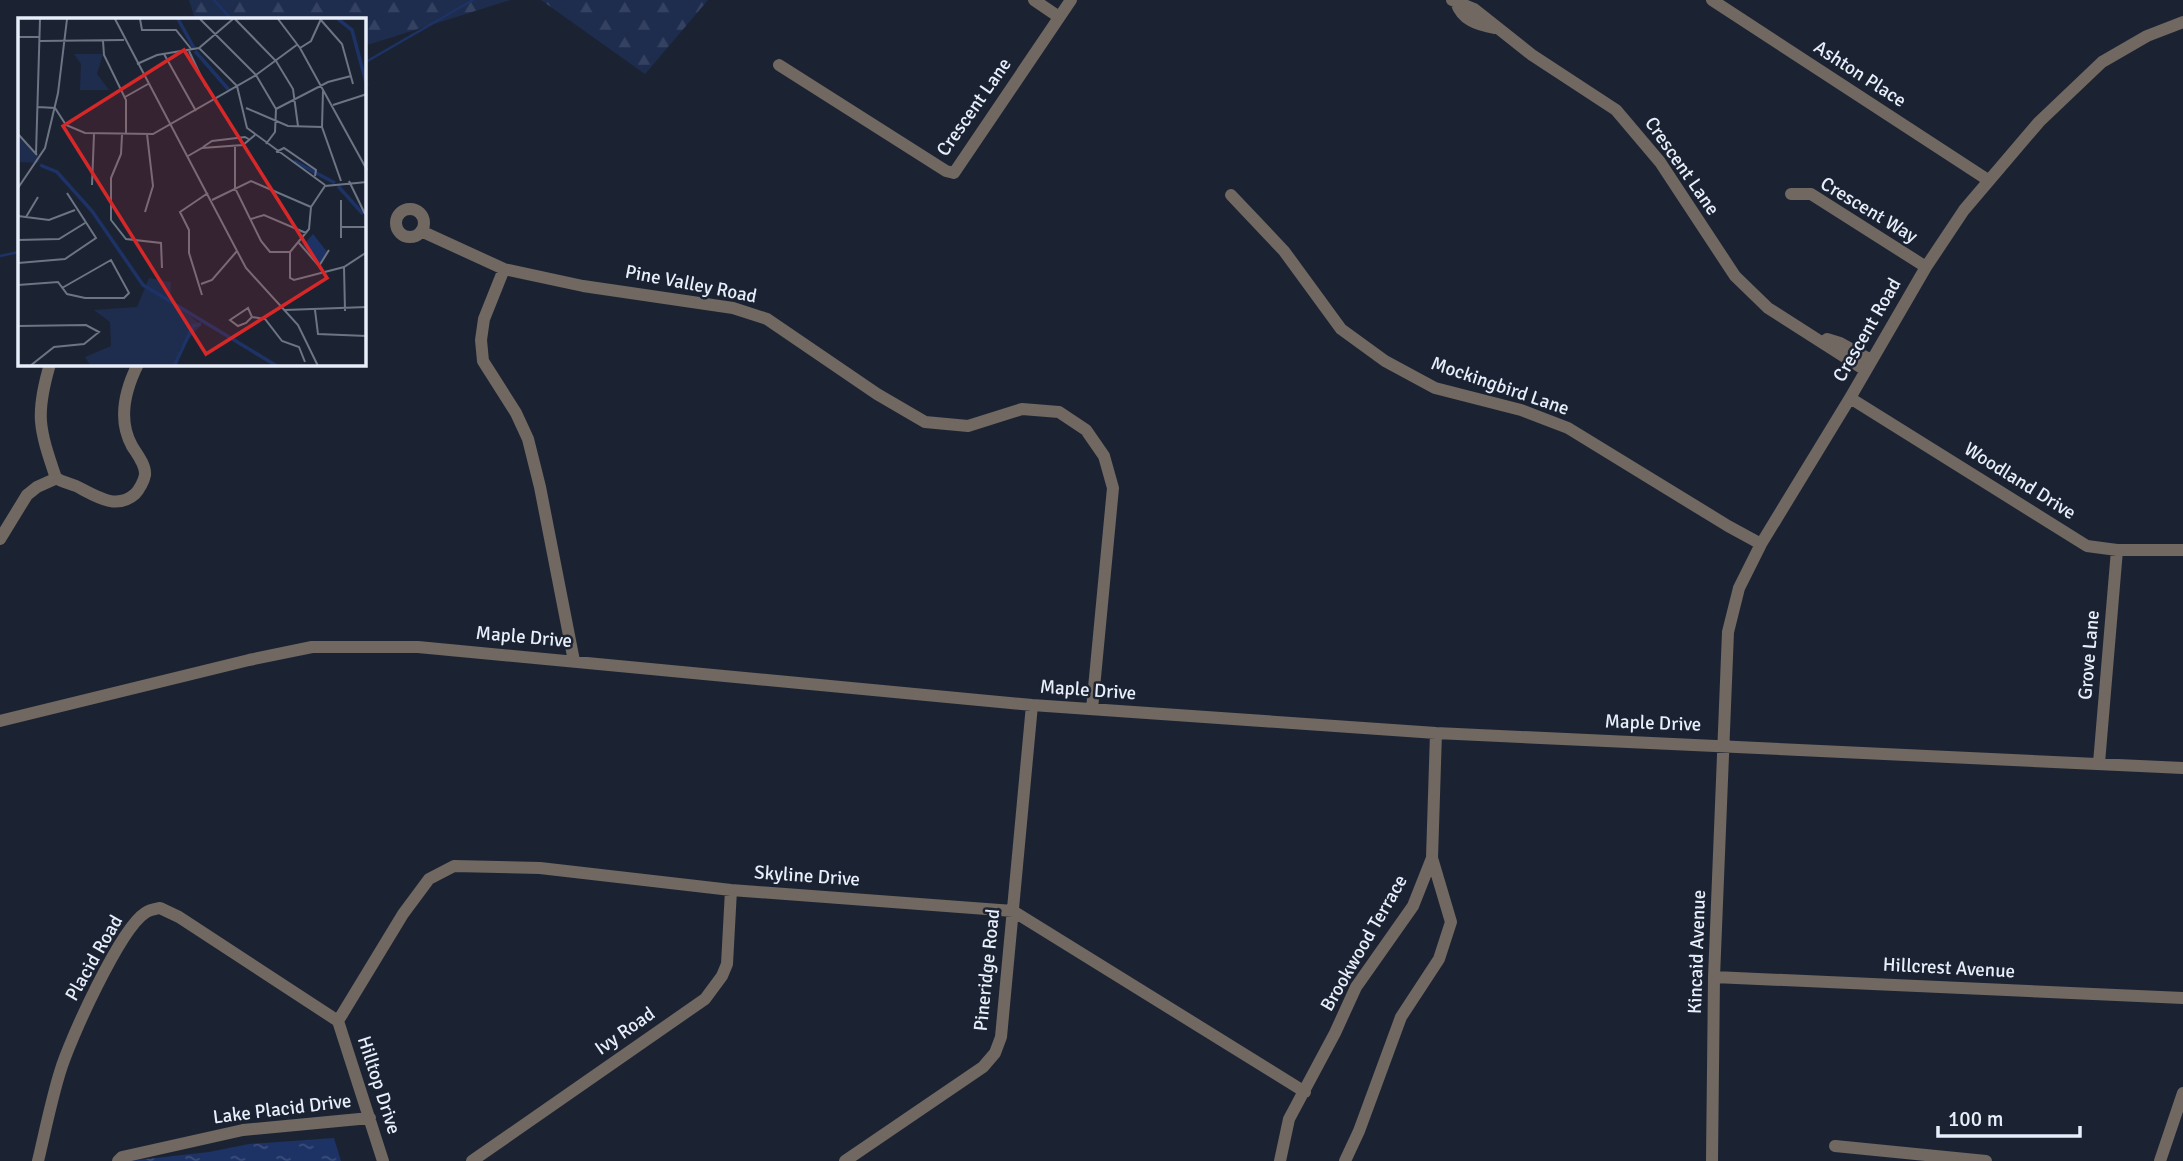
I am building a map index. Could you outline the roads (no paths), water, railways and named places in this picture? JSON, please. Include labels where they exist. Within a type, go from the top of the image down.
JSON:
[{"type":"street","points":[[1034,0],[1059,17]]},
{"type":"street","name":"Crescent Lane","points":[[779,65],[946,171],[954,173],[1071,0]]},
{"type":"street","name":"Crescent Lane","points":[[1454,1],[1474,9],[1495,28],[1616,110],[1660,162],[1735,276],[1768,308],[1814,336],[1840,342],[1868,365]]},
{"type":"street","name":"Ashton Place","points":[[1715,1],[1988,180]]},
{"type":"street","name":"Crescent Road","points":[[1723,745],[1728,632],[1739,588],[1761,544],[1926,267],[1988,180],[2039,122],[2102,62],[2147,36],[2183,22]]},
{"type":"street","name":"Crescent Way","points":[[1791,194],[1811,194],[1926,267]]},
{"type":"street","name":"Mockingbird Lane","points":[[1231,195],[1284,251],[1341,329],[1385,360],[1435,388],[1521,410],[1569,428],[1761,544]]},
{"type":"street","name":"Pine Valley Road","points":[[421,231],[504,269],[583,286],[723,306],[750,313],[774,324],[877,394],[925,422],[968,426],[1022,410],[1059,412],[1086,430],[1104,456],[1113,488],[1092,709]]},
{"type":"street","points":[[504,269],[484,319],[482,361],[516,413],[528,439],[574,661]]},
{"type":"street","points":[[49,366],[39,410],[42,432],[57,478],[103,499],[117,502],[138,491],[145,474],[128,437],[124,418],[124,402],[137,366]]},
{"type":"street","name":"Woodland Drive","points":[[1850,398],[2087,546],[2117,550],[2183,550]]},
{"type":"street","points":[[0,539],[27,495],[57,478]]},
{"type":"street","name":"Grove Lane","points":[[2099,763],[2117,550]]},
{"type":"street","name":"Maple Drive","points":[[0,721],[312,647],[418,647],[1032,705],[1436,733],[2183,768]]},
{"type":"street","name":"Pineridge Road","points":[[845,1161],[984,1067],[995,1053],[1001,1037],[1032,705]]},
{"type":"street","name":"Brookwood Terrace","points":[[1280,1161],[1290,1119],[1356,987],[1413,906],[1432,858],[1436,733]]},
{"type":"street","name":"Kincaid Avenue","points":[[1712,1161],[1714,977],[1723,745]]},
{"type":"street","points":[[1345,1161],[1359,1131],[1401,1017],[1439,959],[1451,922],[1432,858]]},
{"type":"street","name":"Skyline Drive","points":[[338,1021],[403,914],[429,879],[454,866],[540,867],[731,890],[1013,911],[1305,1091]]},
{"type":"street","name":"Ivy Road","points":[[472,1161],[705,999],[722,976],[727,964],[731,890]]},
{"type":"street","name":"Placid Road","points":[[38,1161],[60,1072],[75,1035],[117,949],[144,913],[160,908],[179,917],[338,1021]]},
{"type":"street","name":"Hillcrest Avenue","points":[[1714,977],[2183,998]]},
{"type":"street","name":"Hilltop Drive","points":[[338,1021],[383,1161]]},
{"type":"street","points":[[2160,1161],[2183,1093]]},
{"type":"street","name":"Lake Placid Drive","points":[[118,1161],[122,1157],[243,1130],[370,1118]]},
{"type":"street","points":[[1835,1146],[1986,1161]]},
{"type":"water","points":[[334,1138],[341,1161],[129,1161],[209,1152],[249,1144]]},
{"type":"waterway","points":[[214,0],[230,18]]},
{"type":"waterway","points":[[366,62],[473,0]]},
{"type":"waterway","points":[[0,256],[18,252]]}]
